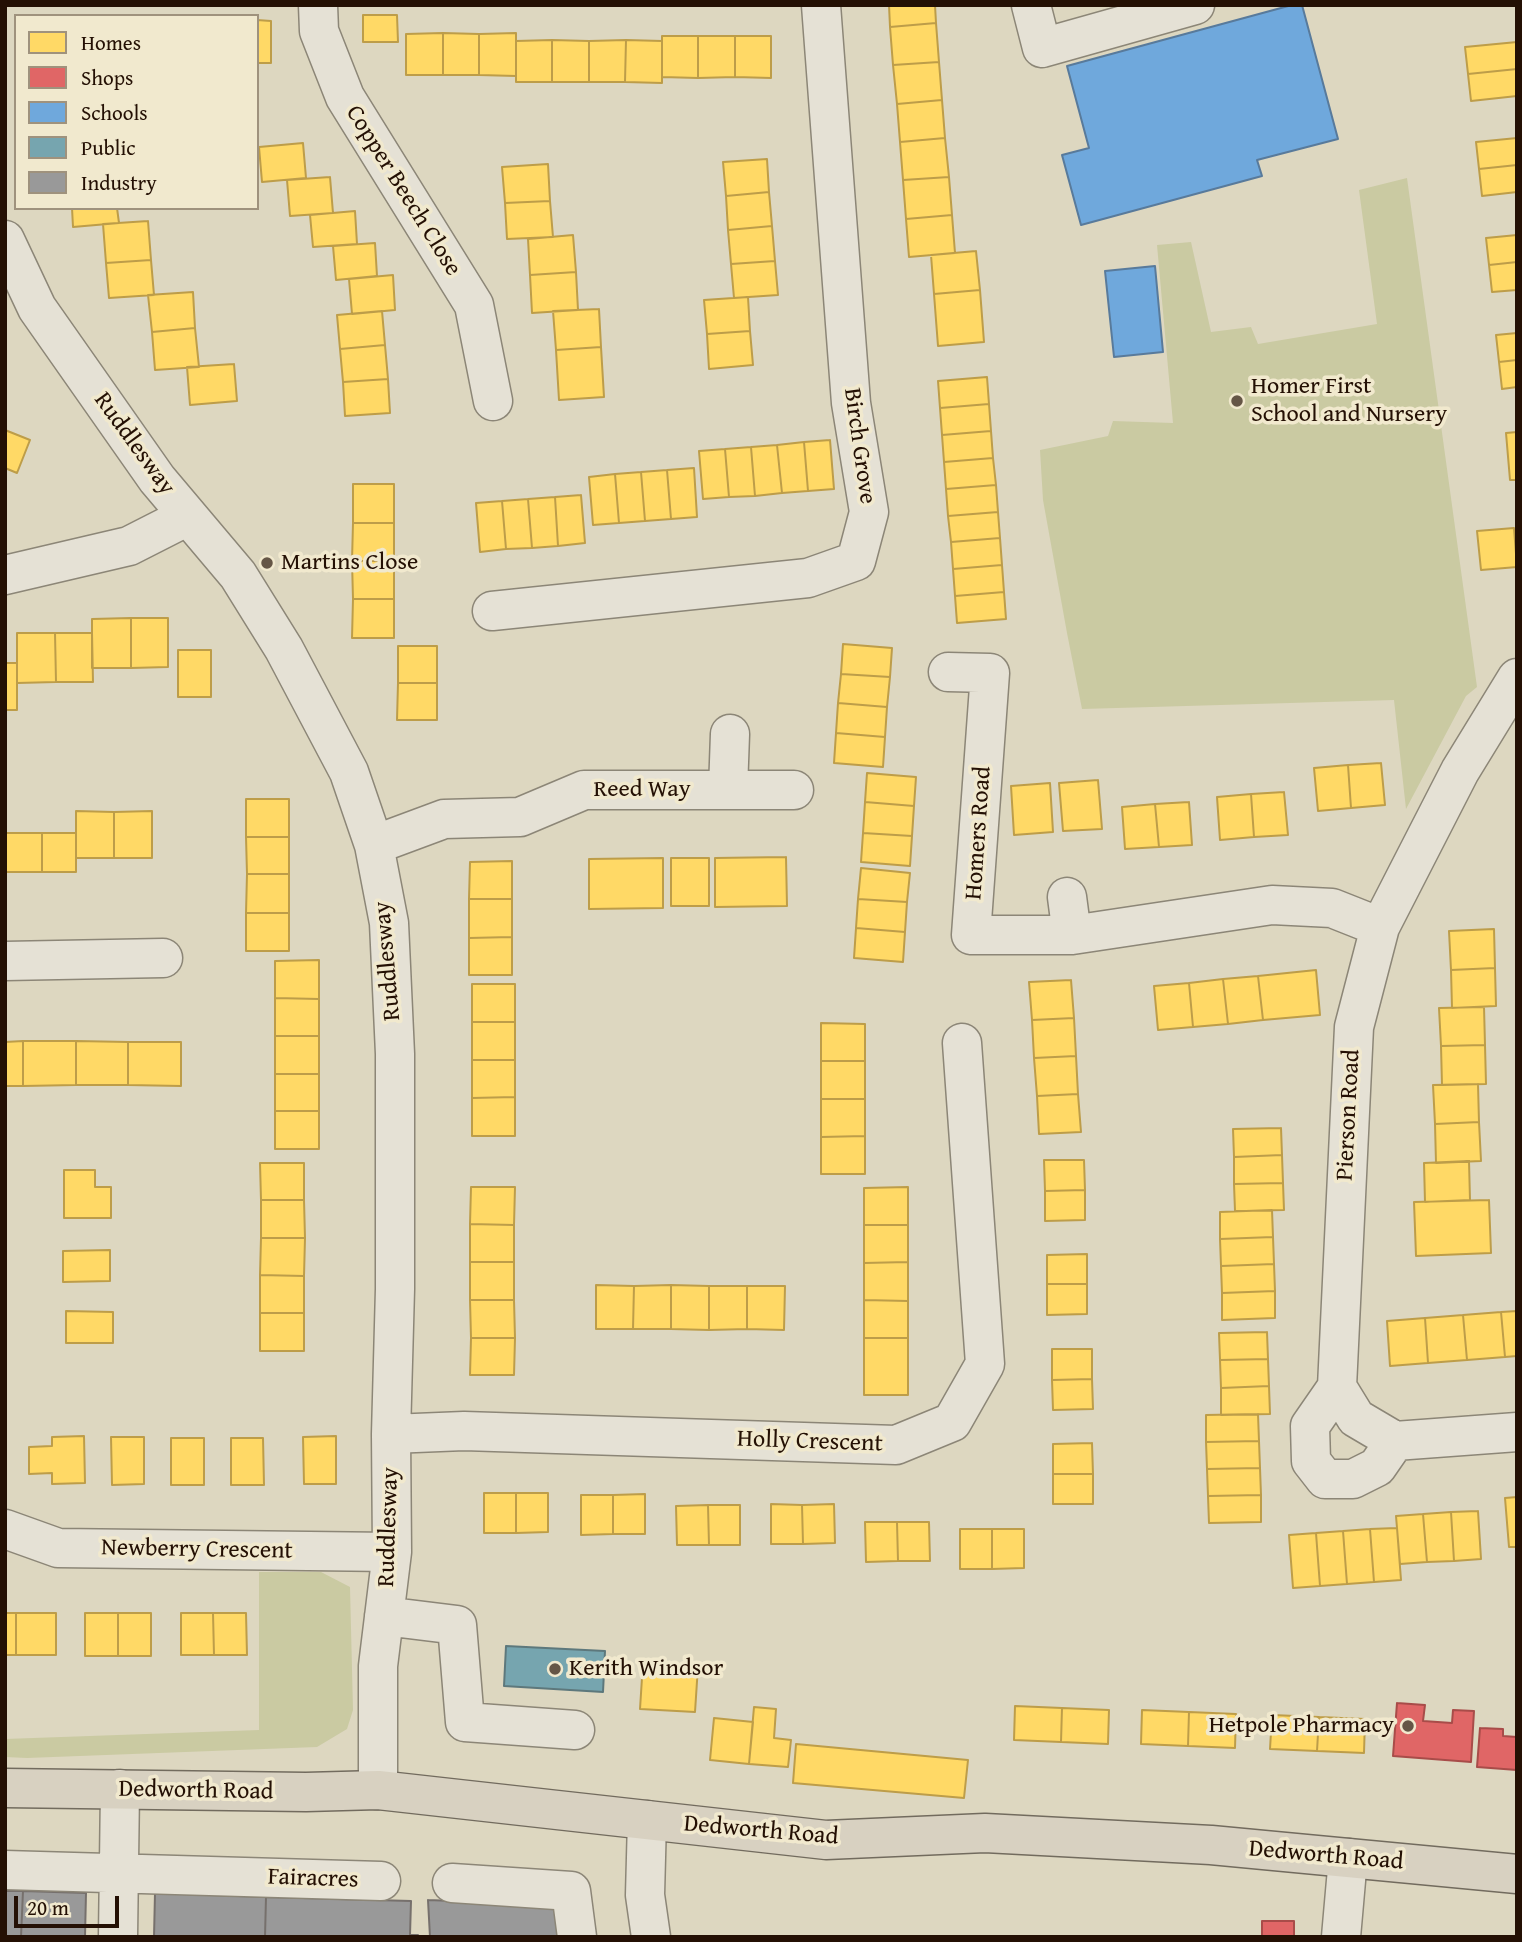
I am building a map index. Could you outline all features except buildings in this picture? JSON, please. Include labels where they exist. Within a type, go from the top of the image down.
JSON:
[{"type":"main road","name":"Dedworth Road","points":[[5,1788],[306,1792],[378,1790],[826,1840],[985,1833],[1211,1845],[1517,1874]]},
{"type":"street","name":"Copper Beech Close","points":[[318,5],[319,31],[345,97],[474,305],[482,386]]},
{"type":"street","name":"Birch Grove","points":[[492,611],[808,578],[856,561],[869,512],[851,403],[821,5]]},
{"type":"street","points":[[1031,5],[1042,48],[1195,5]]},
{"type":"street","name":"Ruddlesway","points":[[5,240],[37,308],[157,479],[238,575],[284,649],[349,772],[374,845],[389,923],[395,1054],[395,1289],[391,1434],[393,1552],[378,1666],[378,1790]]},
{"type":"street","points":[[5,575],[129,546],[188,516]]},
{"type":"street","name":"Homers Road","points":[[948,672],[990,673],[971,935],[1072,935],[1272,905],[1332,908],[1380,927]]},
{"type":"street","name":"Pierson Road","points":[[1337,1387],[1354,1027],[1380,927],[1460,771],[1517,678]]},
{"type":"street","points":[[728,790],[730,734]]},
{"type":"street","name":"Reed Way","points":[[374,845],[444,819],[520,817],[584,790],[794,790]]},
{"type":"street","points":[[1068,897],[1072,935]]},
{"type":"street","points":[[5,961],[140,949]]},
{"type":"street","name":"Holly Crescent","points":[[391,1434],[464,1431],[896,1445],[952,1422],[985,1364],[955,1065]]},
{"type":"street","points":[[1395,1441],[1377,1467],[1353,1479],[1325,1479],[1311,1461],[1310,1426],[1337,1387],[1356,1418],[1395,1441],[1517,1432]]},
{"type":"street","name":"Newberry Crescent","points":[[5,1529],[58,1548],[393,1552]]},
{"type":"street","points":[[384,1616],[457,1625],[465,1722],[575,1730]]},
{"type":"street","points":[[118,1937],[120,1789]]},
{"type":"street","points":[[647,1820],[645,1895],[651,1937]]},
{"type":"street","points":[[1341,1937],[1348,1858]]},
{"type":"street","name":"Fairacres","points":[[5,1870],[381,1881]]},
{"type":"street","points":[[452,1883],[571,1891],[577,1937]]},
{"type":"green space","points":[[1407,178],[1477,687],[1466,696],[1406,809],[1394,700],[1082,709],[1043,500],[1040,450],[1108,436],[1113,421],[1173,423],[1157,245],[1191,242],[1211,332],[1251,327],[1258,344],[1377,324],[1359,190]]},
{"type":"green space","points":[[259,1572],[321,1572],[350,1587],[353,1710],[347,1729],[317,1747],[5,1757],[5,1739],[259,1730]]},
{"type":"place","name":"Homer First School and Nursery","points":[[1237,401]]},
{"type":"place","name":"Martins Close","points":[[267,563]]},
{"type":"place","name":"Kerith Windsor","points":[[555,1669]]},
{"type":"place","name":"Hetpole Pharmacy","points":[[1408,1726]]}]
